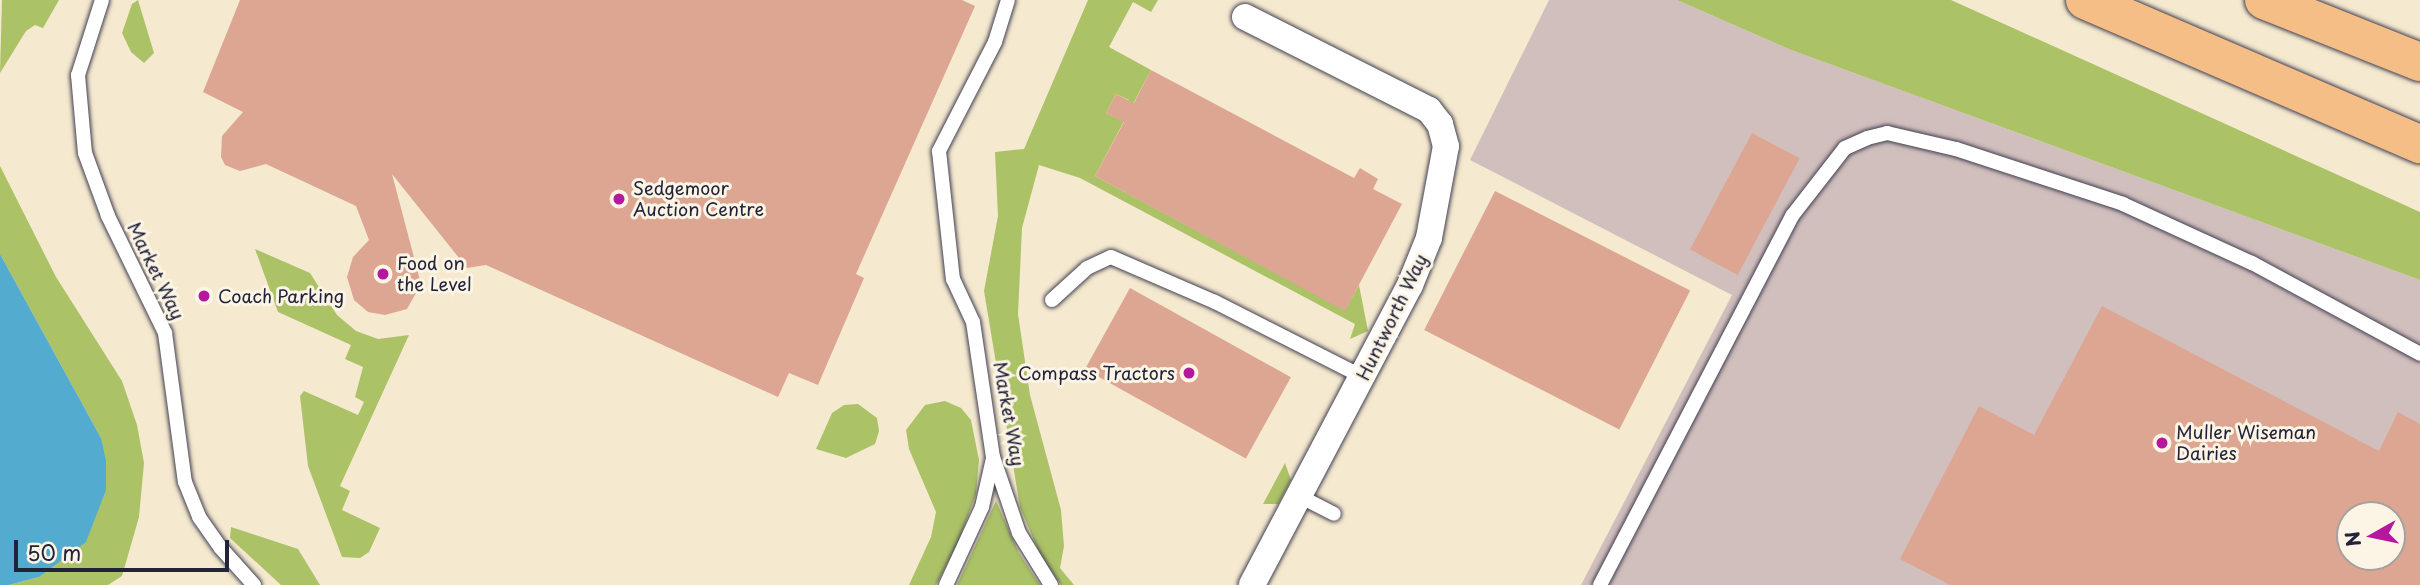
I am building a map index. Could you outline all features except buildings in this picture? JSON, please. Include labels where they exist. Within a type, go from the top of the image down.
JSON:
[{"type":"highway","points":[[2085,0],[2420,144]]},
{"type":"highway","points":[[2264,0],[2420,62]]},
{"type":"street","name":"Huntworth Way","points":[[1245,17],[1429,110],[1440,124],[1444,164],[1429,238],[1363,377],[1252,585]]},
{"type":"lane","name":"Market Way","points":[[102,0],[88,34],[78,75],[85,153],[108,216],[165,333],[185,482],[199,517],[220,547],[254,585]]},
{"type":"lane","name":"Market Way","points":[[1008,0],[995,42],[939,152],[953,279],[974,322],[993,457],[1018,533],[1051,585]]},
{"type":"lane","points":[[1600,585],[1792,216],[1845,148],[1867,138],[1887,133],[1956,149],[2123,204],[2252,262],[2420,355]]},
{"type":"lane","points":[[1052,300],[1087,268],[1111,257],[1215,302],[1363,377]]},
{"type":"lane","points":[[946,585],[982,507],[993,457]]},
{"type":"lane","points":[[1299,496],[1334,514]]},
{"type":"shaded area","points":[[1549,0],[1677,0],[1791,50],[2420,280],[2420,585],[1581,585],[1732,295],[1470,160]]},
{"type":"green space","points":[[2,0],[59,0],[43,28],[35,25],[26,31],[0,73]]},
{"type":"green space","points":[[138,0],[154,53],[144,63],[131,52],[122,33],[132,4]]},
{"type":"green space","points":[[1088,0],[1158,0],[1151,12],[1133,2],[1109,47],[1151,70],[1095,176],[1345,310],[1359,285],[1368,331],[1350,339],[1355,324],[1080,178],[1039,165],[1022,228],[1018,314],[1030,395],[1061,510],[1064,546],[1060,568],[1074,585],[1061,585],[1041,557],[1020,507],[984,291],[998,216],[995,152],[1024,149]],"holes":[[[1116,94],[1129,100],[1119,119],[1106,113]]]},
{"type":"green space","points":[[1677,0],[1951,0],[2420,212],[2420,280],[1791,50]]},
{"type":"green space","points":[[0,166],[56,277],[122,381],[137,425],[144,463],[139,517],[122,576],[108,585],[9,585],[39,577],[101,438],[0,254]]},
{"type":"green space","points":[[255,249],[310,273],[337,315],[356,331],[378,339],[409,335],[340,486],[350,491],[342,510],[380,528],[369,552],[360,558],[342,557],[308,466],[300,396],[304,391],[358,415],[364,402],[355,397],[363,367],[345,359],[351,345],[278,312]]},
{"type":"green space","points":[[945,401],[961,408],[971,420],[979,460],[976,494],[958,543],[936,585],[909,585],[931,537],[936,512],[909,449],[906,430],[925,405]]},
{"type":"green space","points":[[858,404],[877,418],[879,431],[875,444],[846,458],[816,449],[832,413],[844,405]]},
{"type":"green space","points":[[1285,463],[1291,480],[1278,504],[1263,504]]},
{"type":"green space","points":[[996,501],[1019,553],[1040,585],[957,585]]},
{"type":"green space","points":[[231,527],[298,549],[320,585],[281,585],[230,538]]},
{"type":"water","points":[[0,254],[101,438],[106,461],[106,490],[86,542],[39,577],[9,585],[0,585]]},
{"type":"place","name":"Sedgemoor Auction Centre","points":[[619,199]]},
{"type":"place","name":"Food on the Level","points":[[383,274]]},
{"type":"place","name":"Coach Parking","points":[[204,296]]},
{"type":"place","name":"Compass Tractors","points":[[1189,373]]},
{"type":"place","name":"Muller Wiseman Dairies","points":[[2162,443]]}]
